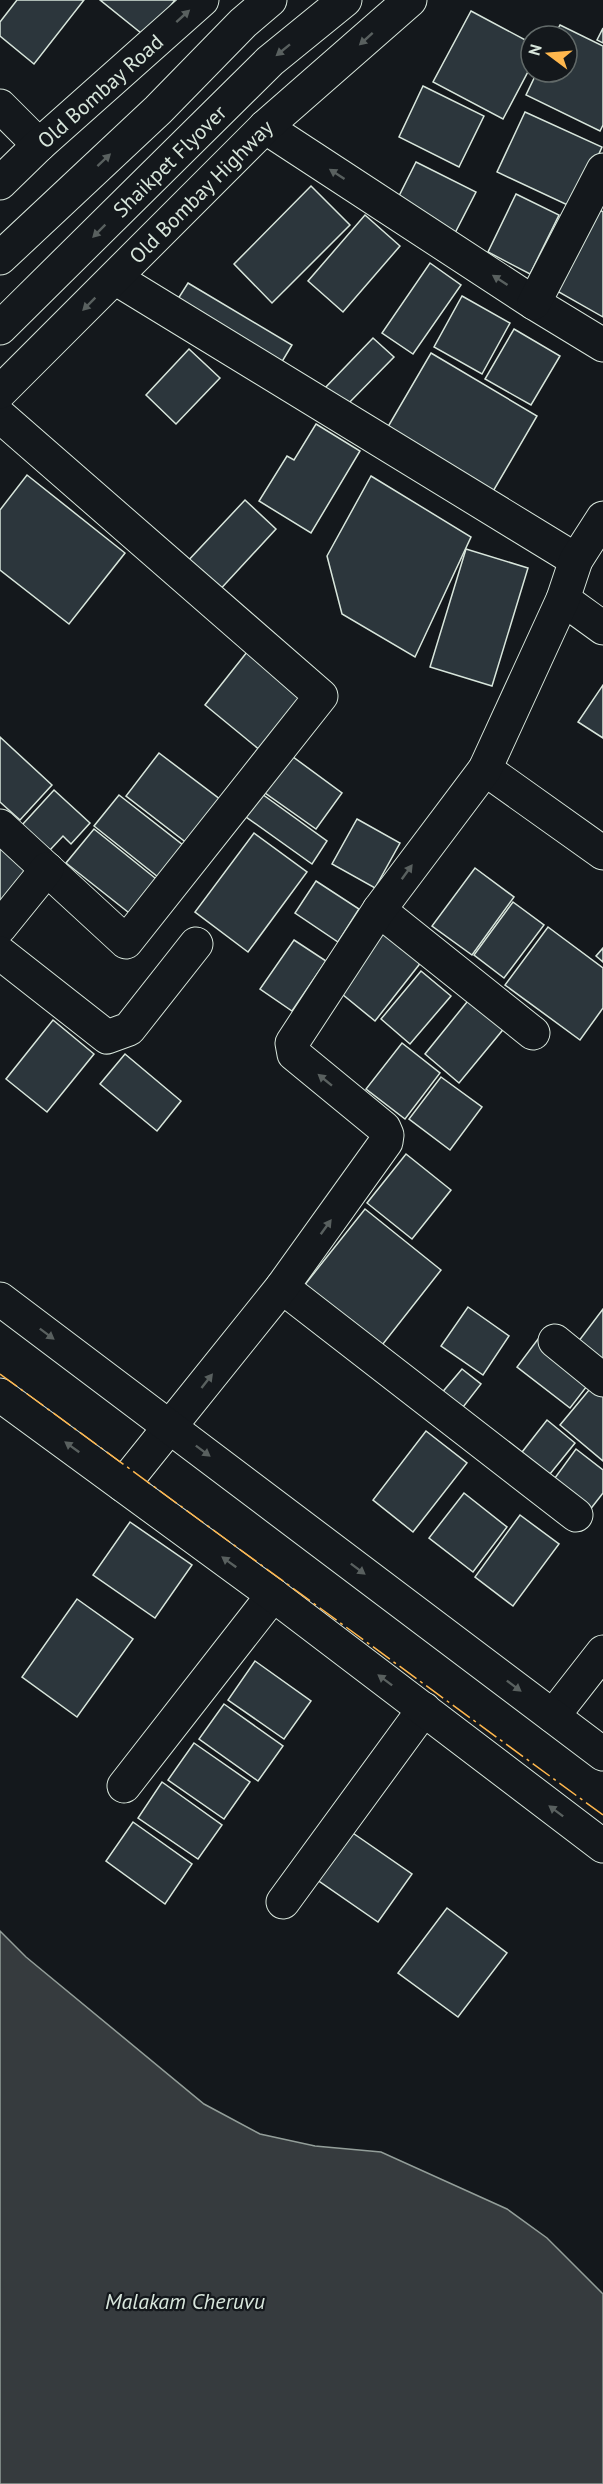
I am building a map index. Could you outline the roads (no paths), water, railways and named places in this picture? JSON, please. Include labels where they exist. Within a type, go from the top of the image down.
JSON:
[{"type":"street","name":"Old Bombay Road","points":[[0,183],[39,145],[202,0]]},
{"type":"street","name":"Shaikpet Flyover","points":[[0,258],[158,110],[243,23],[270,0]]},
{"type":"street","name":"Shaikpet Flyover","points":[[0,328],[270,61],[345,0]]},
{"type":"street","name":"Old Bombay Highway","points":[[0,392],[265,127],[410,0]]},
{"type":"street","points":[[0,106],[39,145]]},
{"type":"street","points":[[265,127],[534,303],[603,345]]},
{"type":"street","points":[[534,303],[603,170]]},
{"type":"street","points":[[115,278],[576,560]]},
{"type":"street","points":[[0,416],[321,696],[126,942],[0,826]]},
{"type":"street","points":[[123,1485],[282,1287],[386,1142],[387,1134],[384,1128],[294,1054],[292,1049],[295,1038],[379,910],[485,769],[563,599],[576,560],[603,518]]},
{"type":"street","points":[[563,599],[603,628]]},
{"type":"street","points":[[485,769],[603,853]]},
{"type":"street","points":[[0,927],[47,869]]},
{"type":"street","points":[[379,910],[533,1033]]},
{"type":"street","points":[[0,953],[106,1037],[129,1029],[196,944]]},
{"type":"street","points":[[282,1287],[576,1515]]},
{"type":"street","points":[[0,1299],[603,1754]]},
{"type":"street","points":[[555,1341],[603,1380]]},
{"type":"street","points":[[0,1395],[273,1595],[603,1846]]},
{"type":"street","points":[[124,1786],[273,1595]]},
{"type":"street","points":[[553,1716],[603,1652]]},
{"type":"street","points":[[283,1902],[424,1709]]},
{"type":"water","name":"Malakam Cheruvu","points":[[0,1931],[26,1957],[204,2104],[260,2134],[315,2146],[381,2152],[507,2209],[547,2238],[603,2294],[603,2484],[0,2484]]}]
